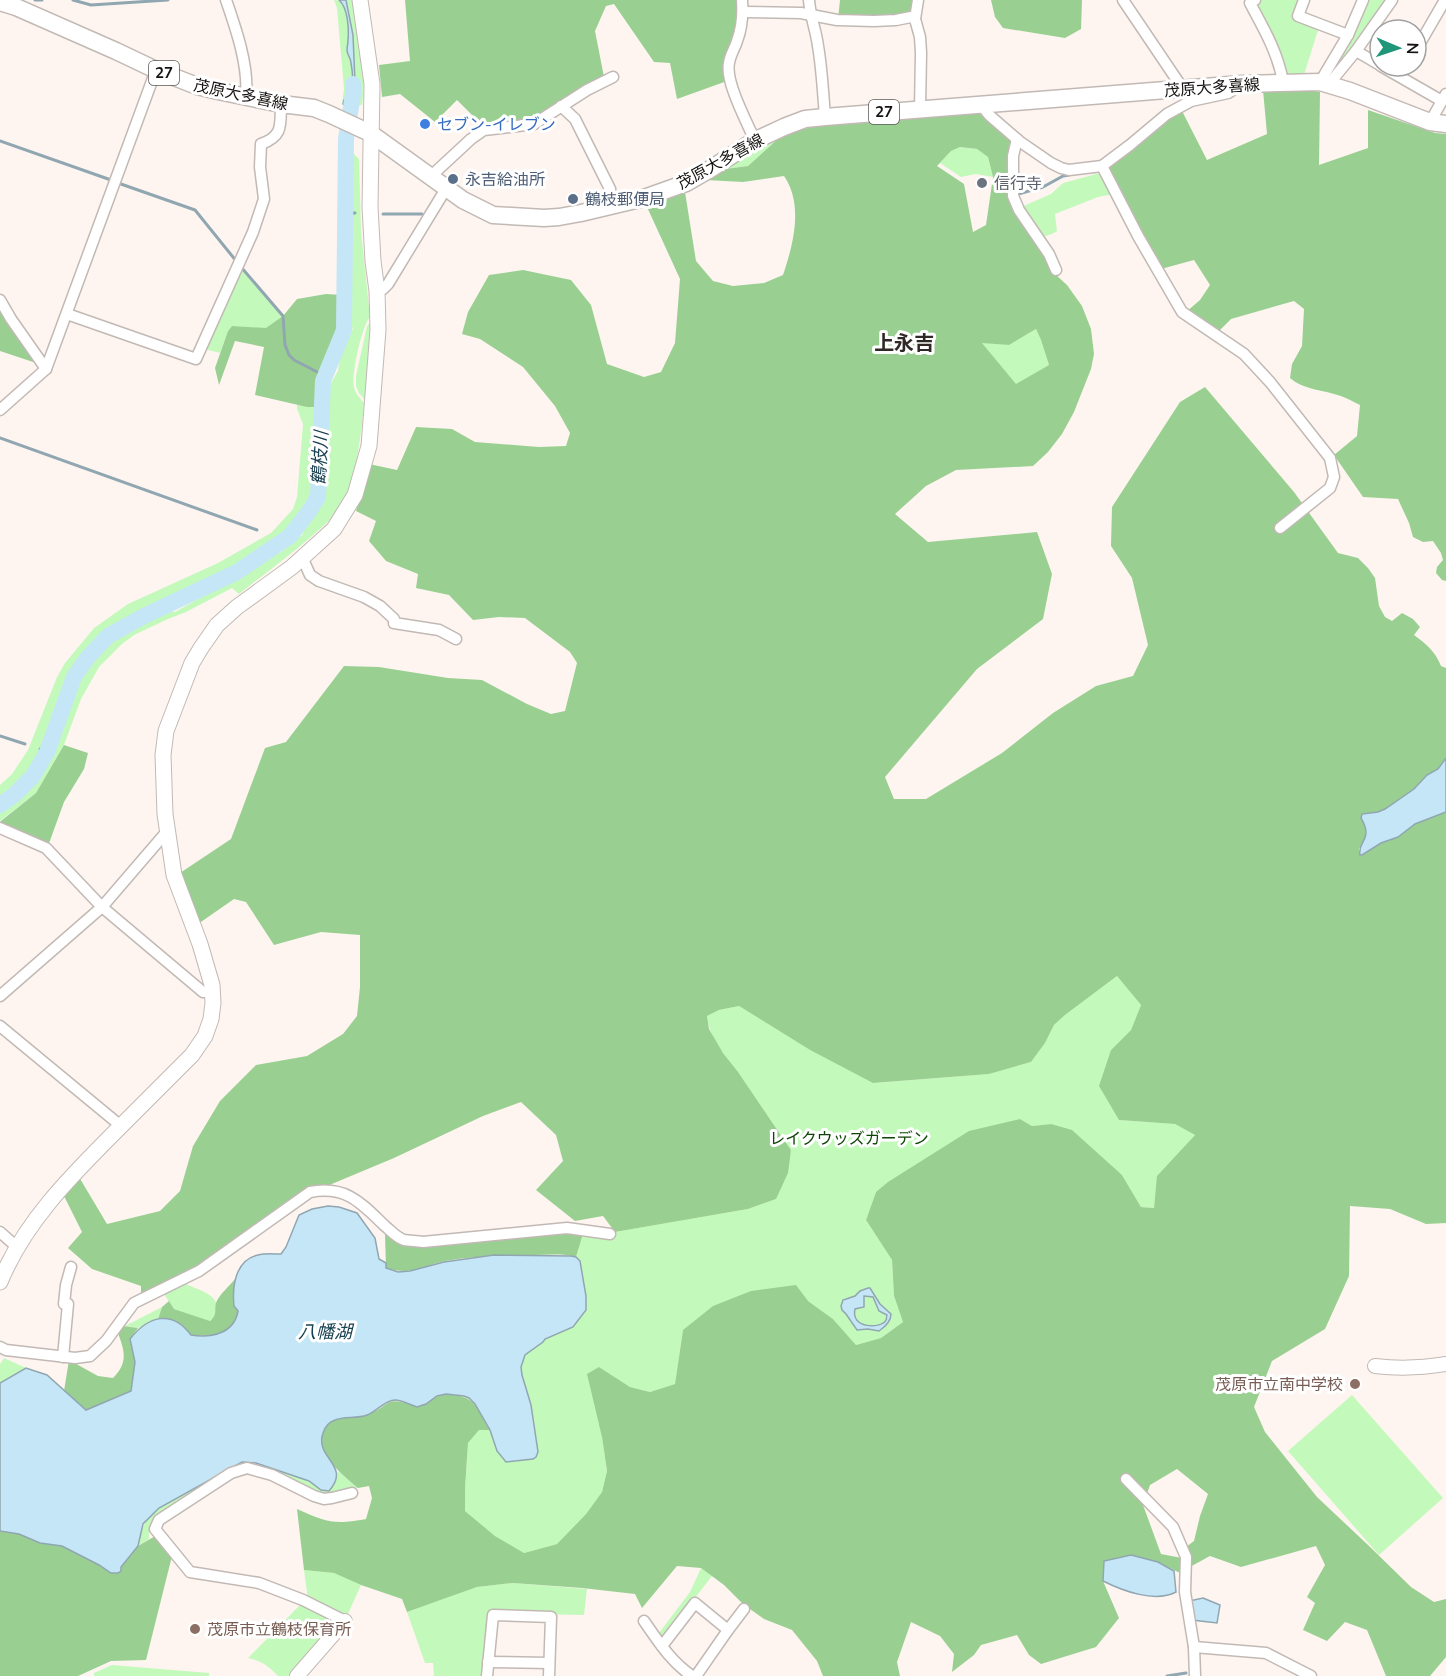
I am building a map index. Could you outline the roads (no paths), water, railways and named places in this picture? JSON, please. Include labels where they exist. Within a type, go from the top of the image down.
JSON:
[{"type":"main road","points":[[0,1282],[17,1246],[48,1204],[72,1175],[192,1055],[205,1036],[211,1019],[212,985],[200,944],[174,875],[165,814],[164,743],[166,731],[192,663],[201,648],[217,625],[237,607],[334,529],[355,495],[369,446],[378,330],[365,131],[372,84],[360,0]]},
{"type":"main road","name":"茂原大多喜線","points":[[0,2],[197,86],[281,104],[314,108],[336,117],[365,131],[463,200],[493,214],[507,216],[559,217],[644,198],[686,183],[755,141],[805,119],[825,117],[1283,82],[1324,83],[1438,123]]},
{"type":"street","points":[[226,0],[242,52],[246,97]]},
{"type":"street","points":[[742,0],[740,33],[730,56],[728,70],[731,84],[755,141]]},
{"type":"street","points":[[809,0],[819,47],[825,117]]},
{"type":"street","points":[[918,0],[915,19],[920,45],[920,109]]},
{"type":"street","points":[[1123,0],[1183,88]]},
{"type":"street","points":[[1255,0],[1250,3],[1272,44],[1283,82]]},
{"type":"street","points":[[1304,0],[1298,15],[1348,35]]},
{"type":"street","points":[[1324,83],[1363,0]]},
{"type":"street","points":[[1324,83],[1356,51],[1392,0]]},
{"type":"street","points":[[1428,29],[1445,0]]},
{"type":"street","points":[[742,12],[801,13],[837,20],[874,21],[911,17],[915,19]]},
{"type":"street","points":[[1356,51],[1368,58]]},
{"type":"street","points":[[0,410],[46,369],[156,70]]},
{"type":"street","points":[[430,177],[484,130],[534,124],[587,90],[613,77]]},
{"type":"street","points":[[1402,78],[1444,98],[1438,123]]},
{"type":"street","points":[[981,105],[989,116],[1017,139],[1061,168],[1069,170],[1102,166],[1130,146],[1167,114],[1191,101],[1228,93],[1242,84]]},
{"type":"street","points":[[67,314],[196,359],[253,232],[264,199],[260,167],[261,144],[272,140],[276,135],[279,129],[281,104]]},
{"type":"street","points":[[561,106],[575,118],[610,189],[613,206]]},
{"type":"street","points":[[1017,139],[1013,156],[1013,196],[1019,210],[1049,254],[1056,270]]},
{"type":"street","points":[[1102,166],[1138,236],[1182,312],[1244,354],[1270,382],[1330,458],[1334,477],[1330,488],[1280,528]]},
{"type":"street","points":[[377,291],[388,284],[447,187]]},
{"type":"street","points":[[0,300],[46,369]]},
{"type":"street","points":[[302,557],[310,575],[319,581],[364,597],[380,606],[394,619],[394,623],[439,630],[456,639]]},
{"type":"street","points":[[0,828],[46,848],[102,907],[203,992],[213,992]]},
{"type":"street","points":[[0,996],[102,907],[163,836],[168,834]]},
{"type":"street","points":[[0,1026],[121,1126]]},
{"type":"street","points":[[0,1347],[6,1350],[75,1358],[90,1356],[106,1341],[134,1303],[200,1271],[310,1192],[331,1189],[348,1194],[360,1202],[393,1234],[403,1240],[423,1242],[567,1227],[610,1234]]},
{"type":"street","points":[[0,1232],[17,1246]]},
{"type":"street","points":[[63,1356],[68,1304],[64,1304],[71,1267]]},
{"type":"street","points":[[1375,1366],[1399,1369],[1446,1364]]},
{"type":"street","points":[[297,1676],[345,1621],[303,1600],[259,1583],[190,1572],[154,1529],[159,1520],[231,1473],[247,1468],[272,1475],[324,1499],[352,1493]]},
{"type":"street","points":[[1125,1479],[1173,1527],[1186,1557],[1185,1592],[1194,1647],[1195,1676]]},
{"type":"street","points":[[662,1646],[695,1603],[728,1630]]},
{"type":"street","points":[[644,1621],[682,1669],[694,1676],[744,1609]]},
{"type":"street","points":[[487,1676],[493,1615],[551,1617],[549,1676]]},
{"type":"street","points":[[1194,1647],[1266,1653],[1311,1676]]},
{"type":"street","points":[[488,1662],[549,1663]]},
{"type":"water","points":[[339,0],[346,0],[353,35],[356,106],[349,107],[343,104],[351,92],[352,82],[351,61],[347,50],[348,25],[346,13]]},
{"type":"water","points":[[1446,758],[1446,812],[1415,824],[1398,837],[1381,843],[1360,855],[1366,836],[1362,814],[1385,809],[1414,789],[1427,775],[1438,769]]},
{"type":"water","name":"八幡湖","points":[[328,1206],[357,1213],[375,1238],[379,1259],[386,1263],[386,1268],[398,1272],[444,1262],[494,1255],[571,1256],[580,1261],[586,1310],[573,1327],[545,1339],[525,1355],[521,1367],[531,1405],[538,1452],[536,1457],[506,1462],[497,1451],[490,1430],[469,1398],[446,1394],[437,1396],[417,1407],[395,1400],[367,1415],[339,1419],[326,1427],[323,1433],[323,1449],[335,1468],[336,1474],[335,1482],[329,1491],[321,1490],[309,1481],[256,1463],[242,1462],[159,1508],[143,1524],[138,1546],[118,1573],[111,1573],[62,1546],[40,1543],[19,1534],[0,1531],[0,1383],[26,1368],[47,1375],[86,1410],[131,1391],[135,1362],[130,1339],[137,1331],[144,1325],[160,1319],[176,1321],[191,1335],[214,1335],[227,1329],[236,1319],[238,1311],[234,1306],[235,1283],[244,1262],[258,1255],[281,1254],[299,1215],[312,1209]]},
{"type":"water","points":[[870,1288],[880,1304],[891,1314],[889,1322],[879,1331],[857,1330],[842,1310],[843,1300],[855,1296],[860,1291]],"holes":[[[864,1296],[873,1297],[879,1311],[887,1315],[886,1320],[879,1325],[862,1324],[855,1316],[855,1309],[864,1307]]]},
{"type":"water","points":[[1131,1555],[1158,1562],[1174,1571],[1176,1592],[1149,1596],[1129,1592],[1103,1581],[1104,1561]]},
{"type":"water","points":[[1203,1598],[1220,1605],[1217,1623],[1192,1620],[1189,1601]]},
{"type":"waterway","points":[[35,0],[42,0]]},
{"type":"waterway","points":[[73,0],[91,5],[168,0]]},
{"type":"waterway","name":"鶴枝川","points":[[0,805],[33,776],[47,752],[74,677],[88,657],[108,636],[144,616],[237,572],[290,536],[318,497],[323,381],[344,330],[346,139],[353,84]]},
{"type":"waterway","points":[[0,141],[111,180]]},
{"type":"waterway","points":[[1015,195],[1043,187],[1069,175]]},
{"type":"waterway","points":[[118,183],[195,210],[237,262]]},
{"type":"waterway","points":[[345,214],[355,213]]},
{"type":"waterway","points":[[383,214],[422,214]]},
{"type":"waterway","points":[[241,267],[283,316],[285,345],[289,355],[325,376]]},
{"type":"waterway","points":[[0,438],[257,530]]},
{"type":"waterway","points":[[0,736],[25,744]]},
{"type":"waterway","name":"鶴枝川","points":[[40,749],[47,752]]},
{"type":"waterway","points":[[1167,1676],[1186,1673]]},
{"type":"place","name":"セブン-イレブン","points":[[425,124]]},
{"type":"place","name":"永吉給油所","points":[[453,179]]},
{"type":"place","name":"信行寺","points":[[982,183]]},
{"type":"place","name":"鶴枝郵便局","points":[[573,199]]},
{"type":"place","name":"茂原市立南中学校","points":[[1355,1384]]},
{"type":"place","name":"茂原市立鶴枝保育所","points":[[195,1629]]},
{"type":"district","name":"上永吉","points":[[904,343]]},
{"type":"park label","name":"レイクウッズガーデン","points":[[849,1138]]}]
